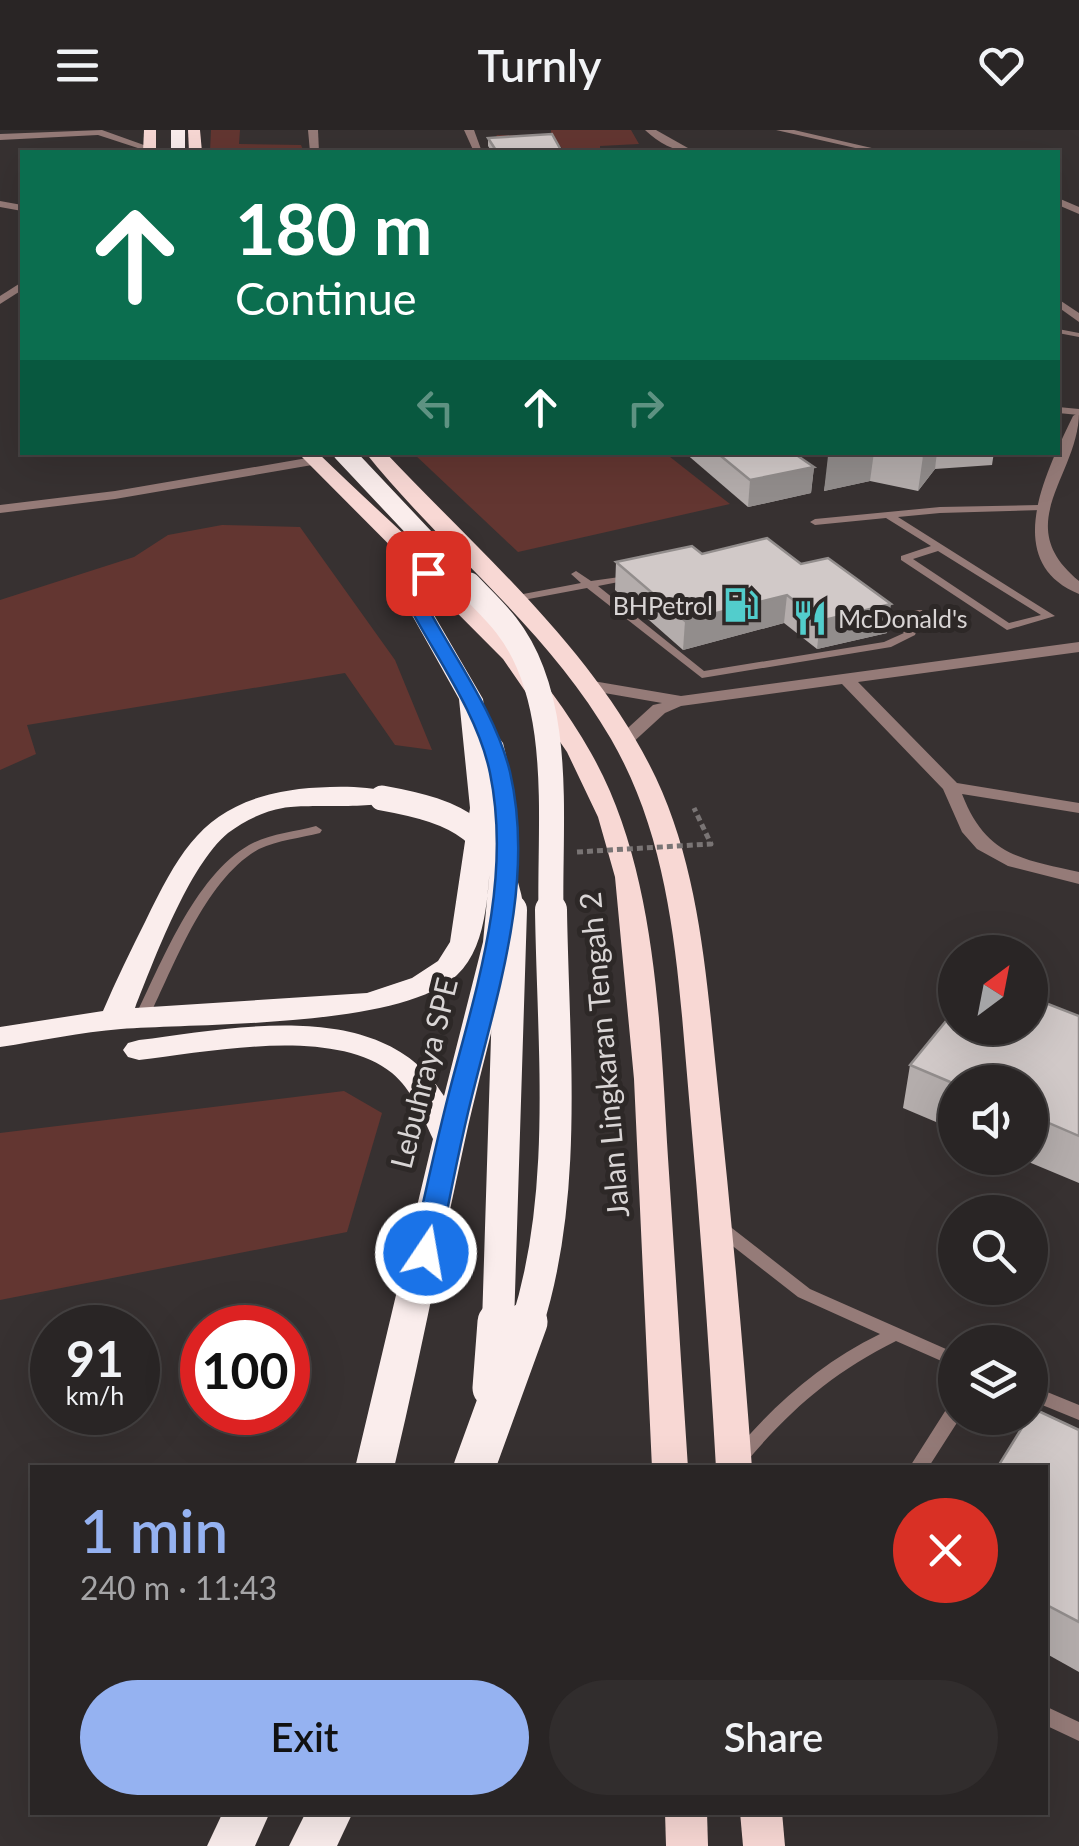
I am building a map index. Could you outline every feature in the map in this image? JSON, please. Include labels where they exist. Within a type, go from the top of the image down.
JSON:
[{"type":"highway","points":[[346,455],[486,600],[525,653],[542,691],[548,735],[552,1199],[546,1256],[475,1465]]},
{"type":"highway","points":[[377,455],[460,547],[518,598],[587,685],[624,741],[673,861],[686,922],[717,1226],[734,1465]]},
{"type":"highway","name":"Jalan Lingkaran Tengah 2","points":[[310,456],[512,654],[580,752],[610,817],[624,862],[649,1079],[670,1465]]},
{"type":"highway","name":"Lebuhraya SPE","points":[[375,1465],[410,1329],[449,1138],[503,928],[506,813],[500,770],[471,699],[419,608],[428,573]]},
{"type":"highway","points":[[0,1036],[132,1029],[370,1003],[401,995],[448,968],[465,942],[483,808],[471,699]]},
{"type":"highway","points":[[132,1029],[187,864],[214,833],[250,809],[310,796],[382,798],[440,814],[479,836],[502,867],[512,914],[502,1269],[490,1425]]},
{"type":"highway","points":[[132,1029],[354,1044],[400,1063],[432,1102],[449,1138]]},
{"type":"highway","points":[[230,1846],[246,1815]]},
{"type":"highway","points":[[312,1846],[330,1815]]},
{"type":"highway","points":[[686,1815],[687,1846]]},
{"type":"highway","points":[[761,1815],[764,1846]]},
{"type":"street","points":[[650,130],[685,150]]},
{"type":"street","points":[[782,130],[875,150]]},
{"type":"street","points":[[0,134],[100,132],[147,150]]},
{"type":"street","points":[[1079,414],[1040,508],[1046,554],[1066,581],[1079,589]]},
{"type":"street","points":[[0,508],[115,495],[310,456]]},
{"type":"street","points":[[624,741],[659,709],[681,701],[1079,647]]},
{"type":"street","points":[[844,678],[951,787],[961,820],[982,848],[998,857],[1079,878]]},
{"type":"street","points":[[587,685],[681,701]]},
{"type":"street","points":[[951,787],[1079,808]]},
{"type":"lane","points":[[816,522],[1040,508]]},
{"type":"lane","points":[[888,516],[939,547],[1050,616],[1007,628],[905,558],[939,547]]},
{"type":"lane","points":[[576,574],[702,674],[887,645],[911,633],[918,612]]},
{"type":"lane","points":[[518,598],[645,574]]},
{"type":"lane","points":[[870,602],[911,633]]},
{"type":"lane","points":[[760,665],[778,687]]},
{"type":"lane","points":[[132,1029],[203,898],[253,847],[316,830]]},
{"type":"lane","points":[[717,1226],[804,1293],[938,1353]]},
{"type":"lane","points":[[735,1465],[781,1408],[816,1376],[895,1334]]},
{"type":"lane","points":[[1048,1400],[1079,1413]]},
{"type":"lane","points":[[920,1465],[939,1435]]},
{"type":"lane","points":[[1048,1716],[1079,1732]]},
{"type":"path","points":[[573,865],[570,852],[711,844],[694,808]]},
{"type":"shaded area","points":[[211,130],[240,130],[239,144],[301,145],[303,150],[210,150]]},
{"type":"shaded area","points":[[551,130],[631,130],[639,144],[563,150],[557,142],[491,143],[497,135],[551,136]]},
{"type":"shaded area","points":[[415,455],[668,455],[730,504],[518,552]]},
{"type":"shaded area","points":[[222,525],[300,527],[395,660],[432,750],[395,745],[345,673],[27,725],[36,754],[0,770],[0,600],[134,557],[168,535]]},
{"type":"shaded area","points":[[344,1091],[382,1113],[347,1232],[0,1300],[0,1133]]},
{"type":"building","points":[[552,134],[561,150],[496,150],[488,138]]},
{"type":"building","points":[[720,455],[796,455],[814,467],[750,480]]},
{"type":"building","points":[[767,538],[801,564],[828,558],[891,604],[820,621],[787,595],[685,621],[616,562],[692,546],[702,554]]},
{"type":"building","points":[[1048,1004],[1079,1016],[1079,1136],[1048,1123],[1048,1065],[938,1065],[938,1077],[910,1065],[938,1031],[938,1045],[1048,1045]]},
{"type":"building","points":[[1048,1416],[1079,1430],[1079,1622],[1048,1606],[1048,1465],[999,1465],[1017,1435],[1048,1435]]},
{"type":"place","name":"BHPetrol","points":[[741,605]]},
{"type":"place","name":"McDonald's","points":[[810,618]]},
{"type":"route","points":[[426,1253],[449,1138],[503,928],[506,813],[500,770],[486,730],[419,608],[428,573]]}]
